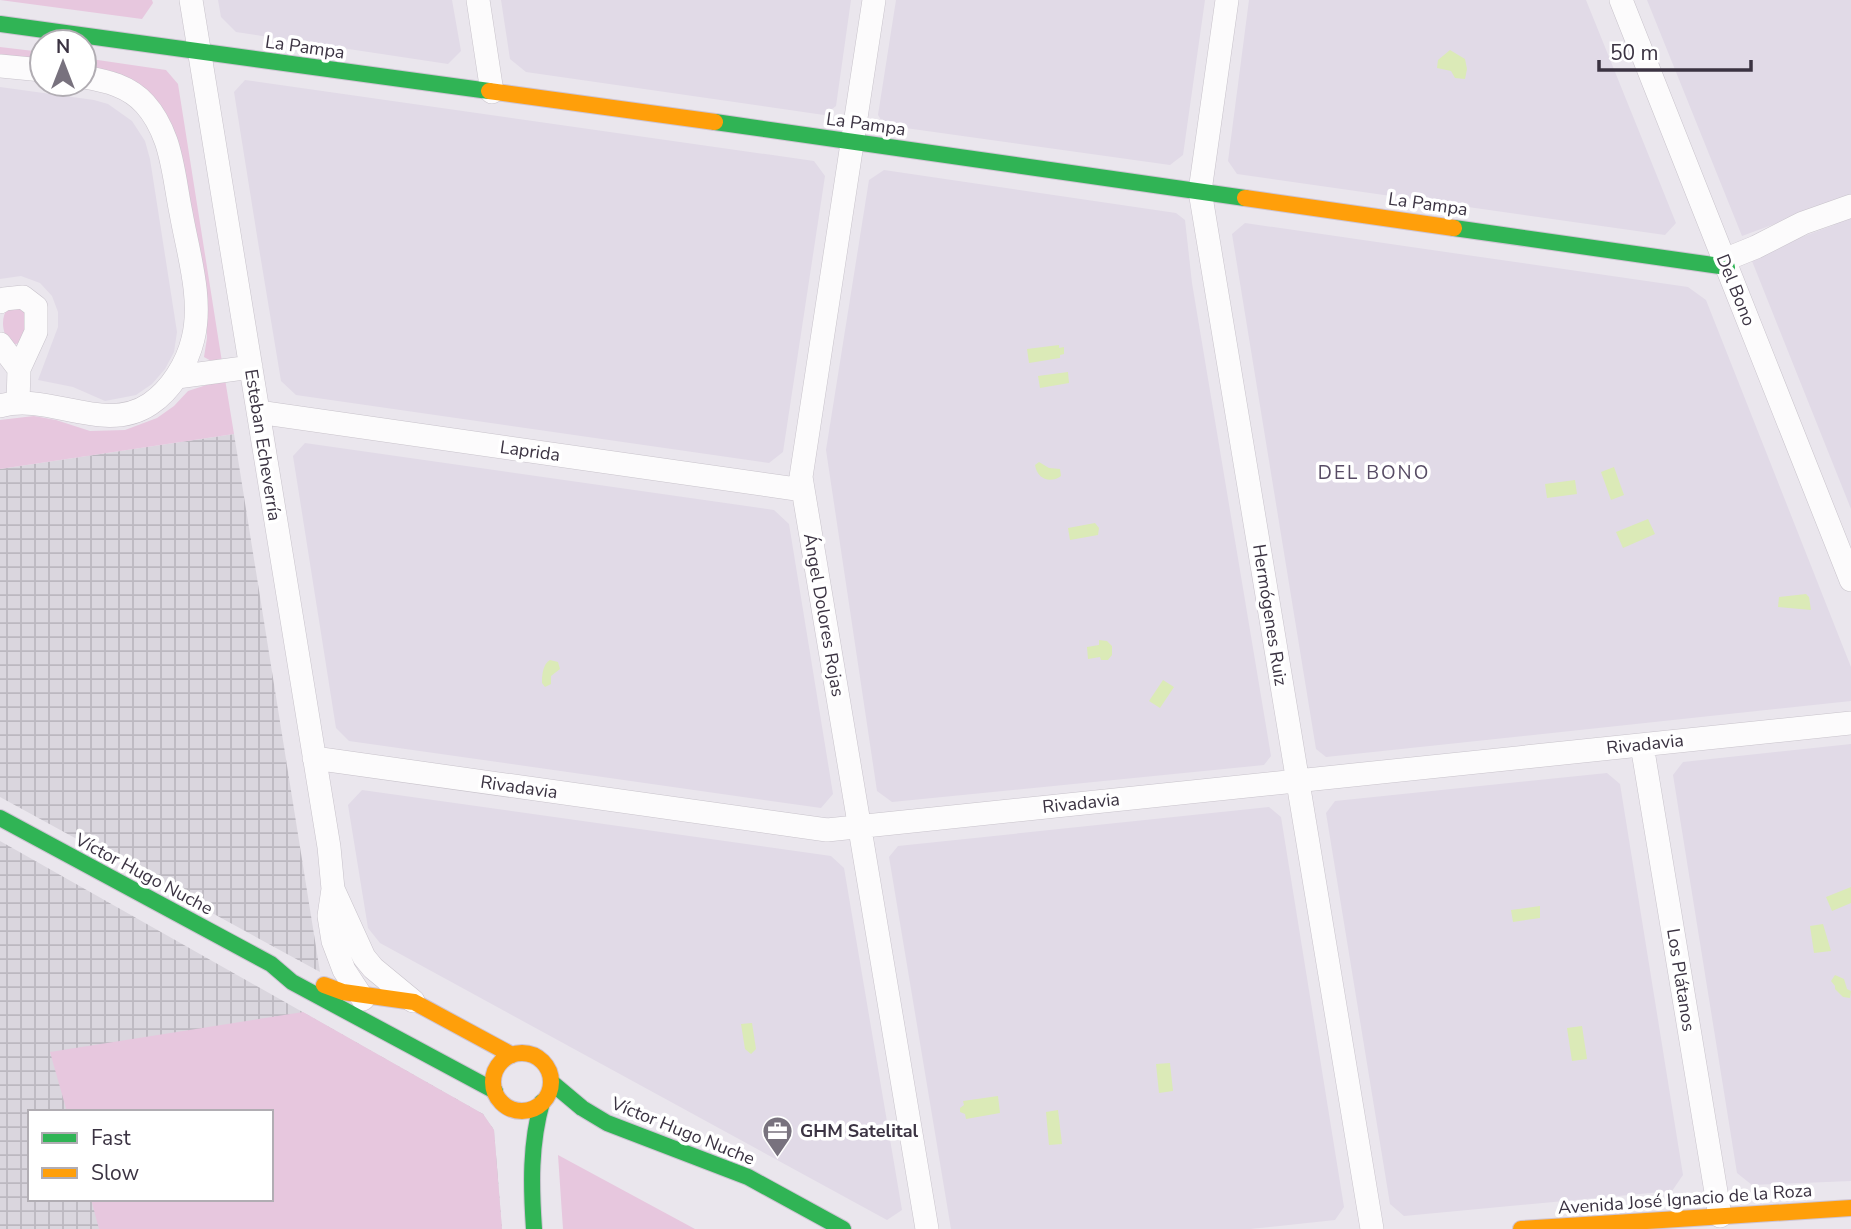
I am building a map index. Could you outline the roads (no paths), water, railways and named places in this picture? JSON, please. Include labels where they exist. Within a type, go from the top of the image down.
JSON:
[{"type":"street","name":"Esteban Echeverría","points":[[191,0],[329,847],[333,889],[329,916],[333,941],[344,970],[388,1033],[495,1091]]},
{"type":"street","points":[[478,0],[492,92]]},
{"type":"street","name":"Ángel Dolores Rojas","points":[[874,0],[801,477],[927,1229]]},
{"type":"street","name":"Hermógenes Ruiz","points":[[1227,0],[1200,191],[1373,1229]]},
{"type":"street","name":"Del Bono","points":[[1621,0],[1851,580]]},
{"type":"street","name":"La Pampa","points":[[0,24],[1725,263]]},
{"type":"street","points":[[0,66],[28,69]]},
{"type":"street","points":[[0,302],[23,297],[36,307],[36,332],[19,369],[9,405],[45,405],[101,416],[139,410],[151,404],[177,377],[194,339],[196,312],[192,279],[167,144],[154,115],[135,94],[111,82],[98,80]]},
{"type":"street","points":[[1725,263],[1804,223],[1851,206]]},
{"type":"street","points":[[0,344],[19,369]]},
{"type":"street","points":[[177,377],[251,367]]},
{"type":"street","name":"Laprida","points":[[258,412],[803,490]]},
{"type":"street","name":"Rivadavia","points":[[314,758],[827,830],[1851,723]]},
{"type":"street","name":"Los Plátanos","points":[[1642,745],[1720,1216]]},
{"type":"street","name":"Víctor Hugo Nuche","points":[[0,818],[271,964],[292,982],[388,1033]]},
{"type":"street","name":"Esteban Echeverría","points":[[333,889],[364,957],[373,968],[414,1002],[512,1055]]},
{"type":"street","name":"Víctor Hugo Nuche","points":[[271,964],[299,972],[333,990],[359,994]]},
{"type":"street","name":"Esteban Echeverría","points":[[359,994],[414,1002]]},
{"type":"street","points":[[534,1229],[530,1180],[538,1116],[551,1082],[549,1071],[543,1062],[534,1056],[524,1053],[504,1060],[497,1068],[494,1078],[498,1098],[506,1106],[526,1111],[542,1102]]},
{"type":"street","name":"Víctor Hugo Nuche","points":[[551,1082],[582,1108],[607,1123],[748,1177],[843,1229]]},
{"type":"street","points":[[506,1106],[530,1180]]},
{"type":"street","name":"Avenida José Ignacio de la Roza","points":[[1521,1229],[1851,1208]]},
{"type":"place","name":"GHM Satelital","points":[[777,1158]]},
{"type":"district","name":"DEL BONO","points":[[1374,473]]}]
